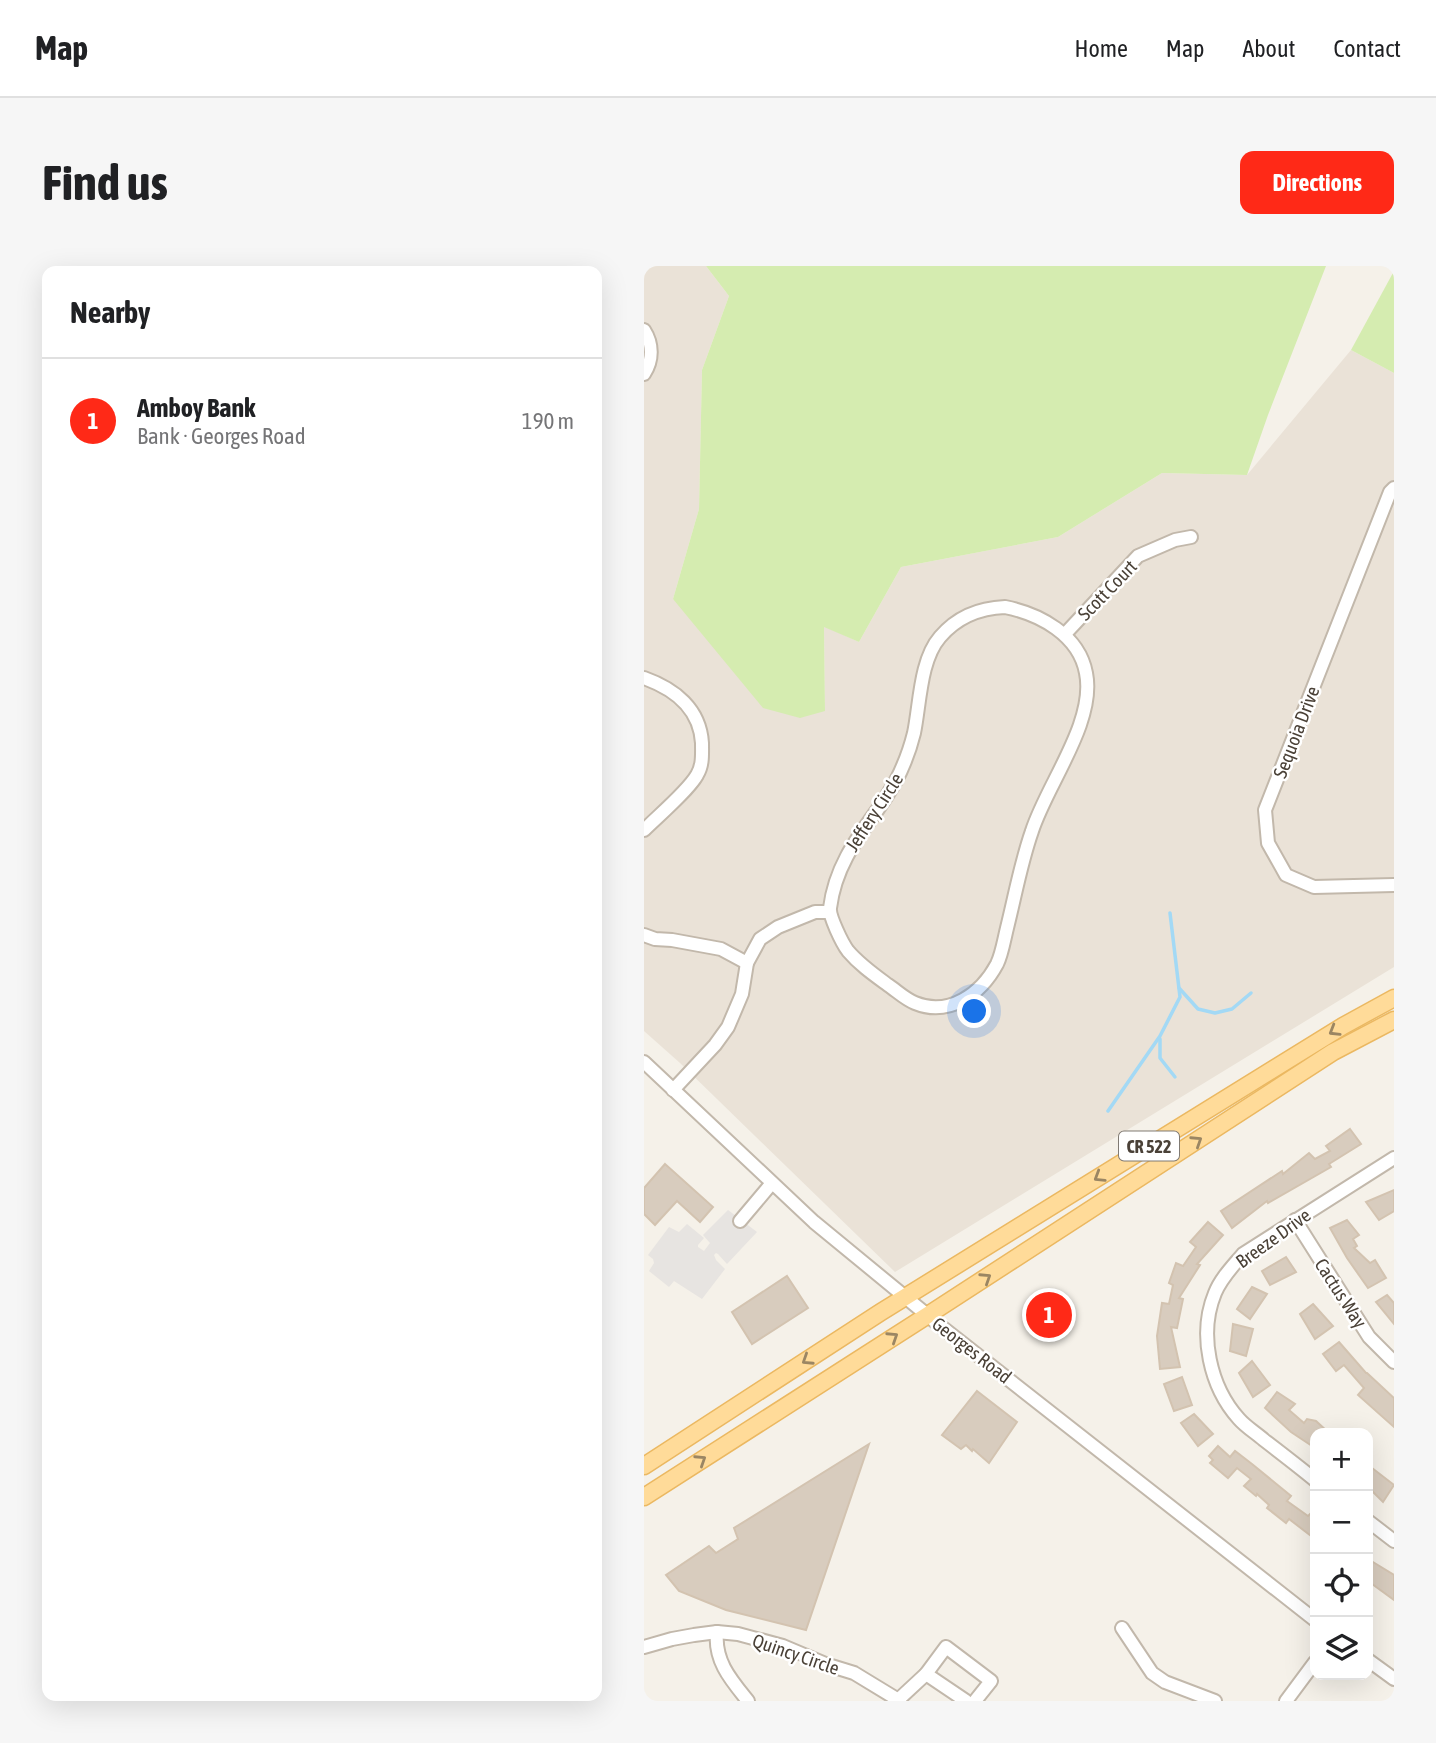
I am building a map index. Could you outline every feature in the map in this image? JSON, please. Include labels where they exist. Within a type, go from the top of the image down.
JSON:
[{"type":"main road","name":"CR 522","points":[[644,1466],[906,1297],[1343,1026],[1394,998]]},
{"type":"main road","name":"CR 522","points":[[644,1497],[1333,1052],[1394,1020]]},
{"type":"street","points":[[644,330],[651,353],[649,367],[644,374]]},
{"type":"street","name":"Sequoia Drive","points":[[1394,488],[1390,492],[1265,810],[1268,843],[1286,875],[1314,887],[1394,886]]},
{"type":"street","name":"Scott Court","points":[[1065,634],[1138,556],[1175,540],[1191,537]]},
{"type":"street","name":"Jeffery Circle","points":[[1005,607],[1021,610],[1065,634],[1078,651],[1086,671],[1088,700],[1081,723],[1032,830],[998,962],[981,987],[957,1004],[930,1007],[913,1002],[863,967],[845,947],[829,912],[842,863],[896,782],[903,767],[914,735],[924,672],[939,638],[956,621],[968,615],[989,608],[1005,607]]},
{"type":"street","points":[[644,678],[659,683],[680,698],[694,714],[701,729],[702,750],[702,765],[693,782],[644,830]]},
{"type":"street","points":[[673,1090],[728,1027],[742,994],[747,963],[760,939],[778,927],[815,912],[829,912]]},
{"type":"street","points":[[644,935],[721,949],[747,963]]},
{"type":"street","name":"Georges Road","points":[[644,1062],[814,1222],[1311,1617]]},
{"type":"street","name":"Breeze Drive","points":[[1310,1476],[1241,1422],[1223,1394],[1214,1375],[1208,1348],[1207,1326],[1215,1293],[1228,1271],[1243,1255],[1394,1158]]},
{"type":"street","points":[[740,1221],[772,1183]]},
{"type":"street","name":"Cactus Way","points":[[1295,1220],[1369,1337],[1394,1362]]},
{"type":"street","points":[[1373,1525],[1394,1541]]},
{"type":"street","points":[[1122,1628],[1152,1673],[1165,1682],[1216,1701]]},
{"type":"street","points":[[717,1632],[715,1646],[724,1668],[748,1701]]},
{"type":"street","name":"Quincy Circle","points":[[644,1647],[672,1639],[717,1632],[738,1634],[783,1646],[854,1673],[899,1700]]},
{"type":"street","points":[[899,1700],[926,1674],[946,1647],[992,1681],[975,1701]]},
{"type":"street","points":[[1373,1664],[1394,1679]]},
{"type":"street","points":[[1286,1701],[1310,1669]]},
{"type":"street","points":[[926,1674],[966,1701]]},
{"type":"shaded area","points":[[644,266],[706,266],[729,296],[702,370],[699,509],[673,599],[825,711],[824,626],[859,642],[901,567],[1058,537],[1162,473],[1247,475],[1351,350],[1394,373],[1394,967],[895,1272],[644,1031]]},
{"type":"shaded area","points":[[728,1210],[757,1232],[727,1264],[718,1254],[714,1255],[725,1269],[702,1299],[674,1281],[669,1287],[649,1271],[654,1263],[648,1255],[669,1227],[679,1232],[687,1224],[704,1238],[698,1247],[704,1251],[710,1243],[703,1235]]},
{"type":"green space","points":[[706,266],[1326,266],[1247,475],[1162,473],[1058,537],[901,567],[859,642],[824,627],[825,711],[800,718],[763,708],[673,599],[699,509],[702,370],[729,296]]},
{"type":"green space","points":[[1394,271],[1394,373],[1351,350]]},
{"type":"building","points":[[1350,1129],[1361,1144],[1329,1164],[1331,1167],[1268,1203],[1267,1201],[1232,1228],[1221,1211],[1282,1171],[1283,1174],[1309,1153],[1315,1159],[1330,1151],[1326,1146]]},
{"type":"building","points":[[665,1164],[713,1207],[700,1222],[677,1201],[655,1225],[644,1214],[644,1188]]},
{"type":"building","points":[[1394,1190],[1394,1211],[1379,1220],[1366,1202]]},
{"type":"building","points":[[1347,1220],[1359,1235],[1353,1239],[1357,1246],[1354,1248],[1370,1263],[1375,1260],[1386,1278],[1368,1288],[1330,1228]]},
{"type":"building","points":[[1208,1222],[1223,1235],[1197,1264],[1200,1265],[1179,1298],[1183,1299],[1177,1328],[1171,1327],[1180,1367],[1160,1369],[1157,1336],[1162,1303],[1169,1304],[1173,1285],[1169,1283],[1176,1263],[1183,1266],[1196,1247],[1190,1242]]},
{"type":"building","points":[[1286,1257],[1296,1272],[1270,1285],[1262,1271]]},
{"type":"building","points":[[787,1276],[808,1308],[752,1344],[732,1312]]},
{"type":"building","points":[[1252,1287],[1267,1294],[1250,1319],[1237,1309]]},
{"type":"building","points":[[1056,1294],[1068,1304],[1061,1314],[1065,1317],[1048,1339],[1028,1324]]},
{"type":"building","points":[[1387,1295],[1394,1303],[1394,1324],[1376,1302]]},
{"type":"building","points":[[1313,1304],[1333,1326],[1315,1339],[1300,1314]]},
{"type":"building","points":[[1233,1324],[1253,1329],[1246,1356],[1230,1351]]},
{"type":"building","points":[[1339,1342],[1366,1373],[1394,1398],[1394,1427],[1358,1395],[1364,1388],[1344,1365],[1336,1371],[1323,1354]]},
{"type":"building","points":[[1252,1361],[1270,1385],[1253,1397],[1239,1373]]},
{"type":"building","points":[[1182,1377],[1192,1405],[1174,1411],[1164,1384]]},
{"type":"building","points":[[977,1391],[1017,1422],[989,1463],[973,1449],[972,1451],[966,1445],[961,1449],[942,1435]]},
{"type":"building","points":[[1277,1392],[1295,1404],[1289,1410],[1304,1423],[1307,1419],[1316,1421],[1324,1428],[1310,1428],[1310,1445],[1291,1432],[1265,1408]]},
{"type":"building","points":[[1194,1414],[1213,1434],[1198,1446],[1181,1423]]},
{"type":"building","points":[[869,1444],[806,1630],[726,1610],[679,1591],[666,1575],[709,1546],[716,1553],[738,1539],[734,1528]]},
{"type":"building","points":[[1218,1446],[1230,1457],[1235,1451],[1291,1496],[1287,1501],[1308,1516],[1310,1514],[1310,1535],[1289,1519],[1286,1523],[1267,1508],[1269,1505],[1244,1486],[1251,1479],[1237,1468],[1228,1478],[1210,1463],[1213,1460],[1209,1456]]},
{"type":"building","points":[[1373,1469],[1394,1485],[1383,1502],[1373,1492]]},
{"type":"building","points":[[1373,1562],[1394,1575],[1394,1600],[1373,1585]]},
{"type":"waterway","points":[[1108,1111],[1160,1036],[1180,997],[1170,913]]},
{"type":"waterway","points":[[1179,988],[1198,1009],[1215,1013],[1232,1009],[1251,993]]},
{"type":"waterway","points":[[1160,1039],[1160,1058],[1175,1077]]},
{"type":"place","name":"Amboy Bank","points":[[1049,1315]]}]
